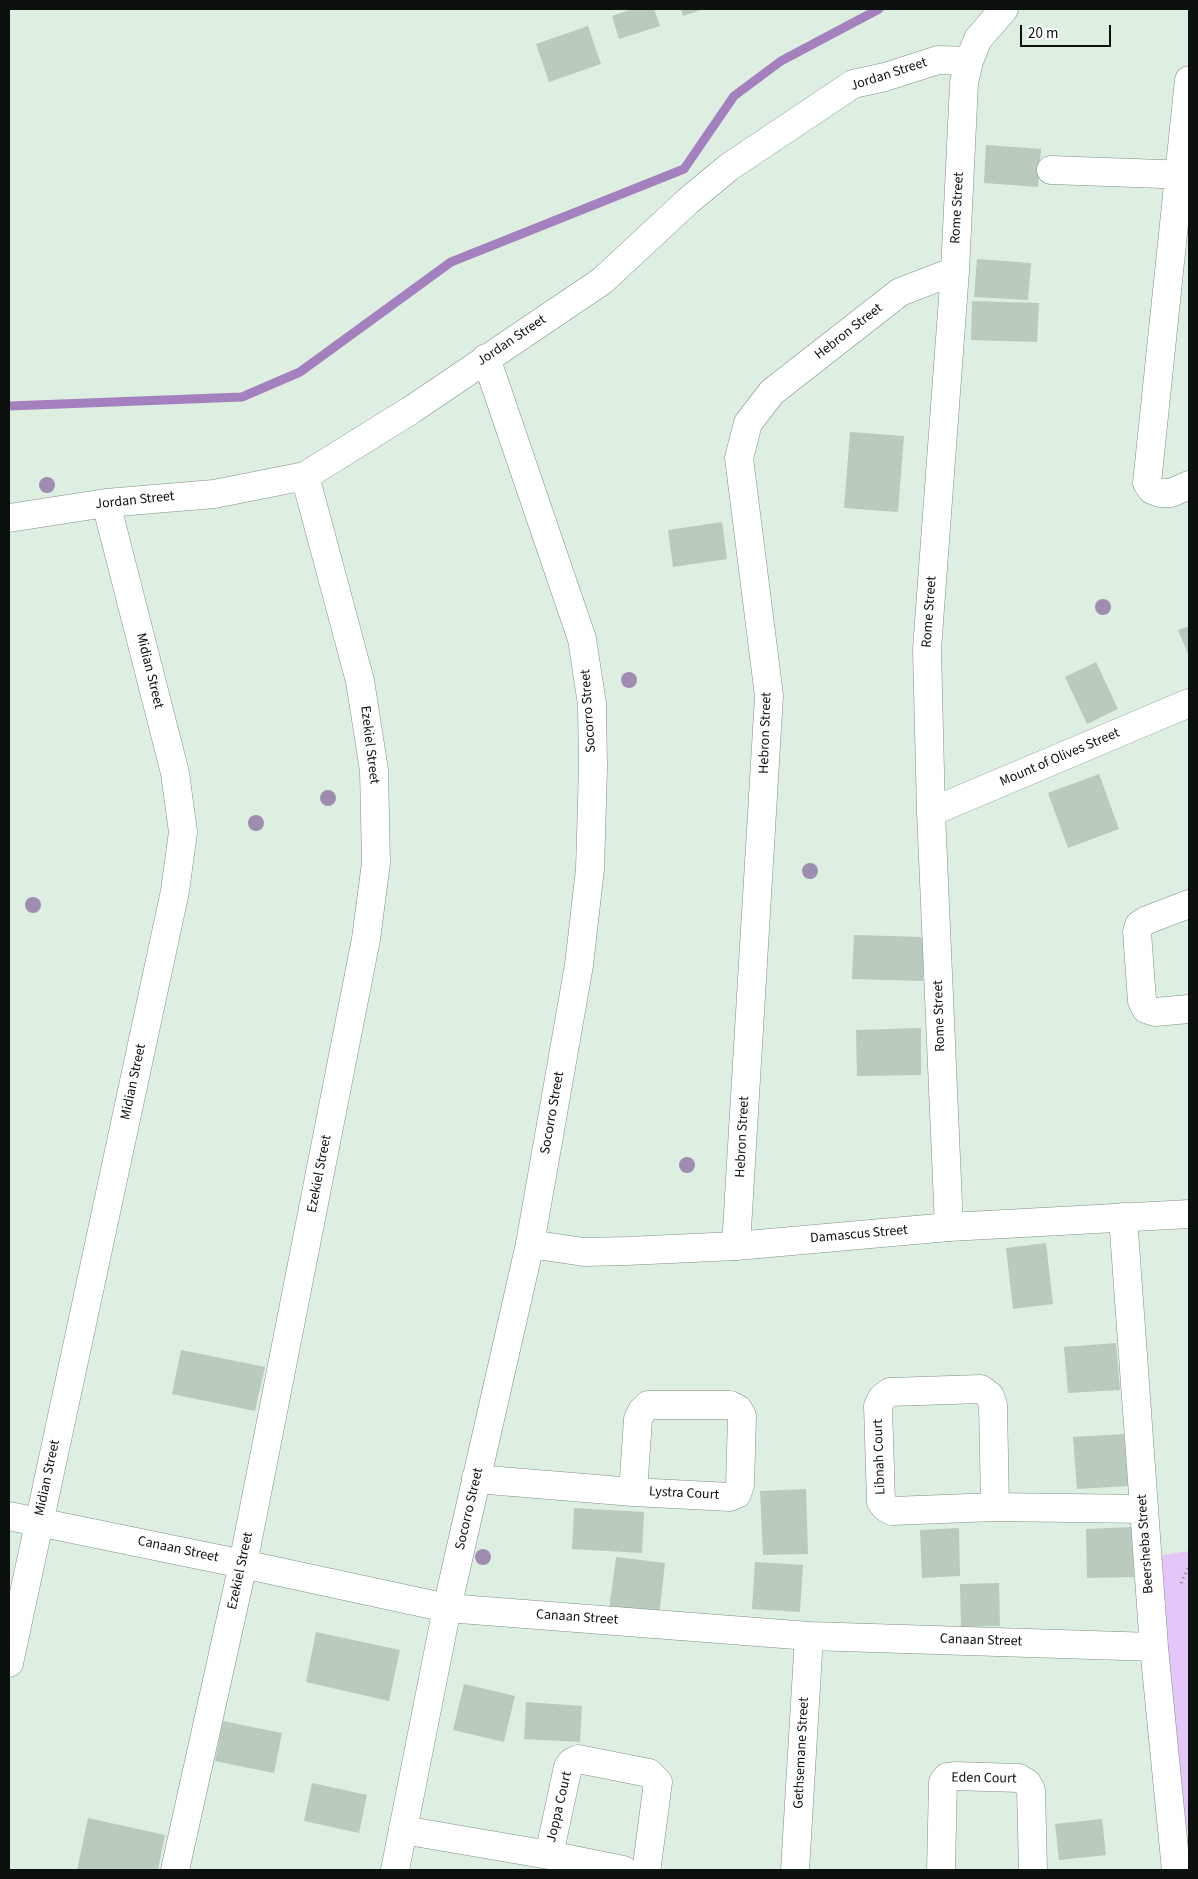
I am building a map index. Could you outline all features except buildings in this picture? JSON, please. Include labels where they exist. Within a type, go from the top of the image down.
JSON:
[{"type":"street","name":"Rome Street","points":[[949,1227],[931,812],[927,649],[955,271],[964,83],[969,61],[978,39],[1004,9]]},
{"type":"street","name":"Jordan Street","points":[[9,518],[106,503],[214,494],[305,476],[412,410],[602,281],[688,201],[729,167],[853,84],[885,77],[938,60],[969,61]]},
{"type":"street","points":[[1189,80],[1184,175],[1147,483],[1152,490],[1160,493],[1170,493],[1189,485]]},
{"type":"street","points":[[1052,170],[1184,175]]},
{"type":"street","name":"Hebron Street","points":[[736,1246],[770,696],[739,458],[748,423],[772,392],[900,292],[955,271]]},
{"type":"street","name":"Socorro Street","points":[[395,1870],[447,1608],[530,1244],[582,946],[590,869],[593,767],[592,704],[582,639],[486,358]]},
{"type":"street","name":"Ezekiel Street","points":[[175,1870],[243,1564],[366,940],[376,863],[374,770],[360,681],[305,476]]},
{"type":"street","name":"Midian Street","points":[[9,1662],[175,891],[183,832],[175,773],[106,503]]},
{"type":"street","name":"Mount of Olives Street","points":[[931,812],[1189,703]]},
{"type":"street","points":[[1189,904],[1147,920],[1139,925],[1137,932],[1142,1002],[1146,1009],[1155,1012],[1189,1009]]},
{"type":"street","name":"Damascus Street","points":[[530,1244],[584,1252],[736,1246],[949,1227],[1189,1214]]},
{"type":"street","name":"Beersheba Street","points":[[1123,1217],[1154,1647],[1176,1870]]},
{"type":"street","name":"Libnah Court","points":[[995,1507],[993,1405],[990,1396],[980,1390],[890,1392],[882,1398],[878,1406],[881,1502],[885,1507],[892,1510],[995,1507],[1143,1509]]},
{"type":"street","name":"Lystra Court","points":[[476,1479],[633,1492],[730,1497],[737,1494],[740,1485],[742,1416],[738,1409],[730,1405],[648,1405],[638,1419],[633,1492]]},
{"type":"street","name":"Canaan Street","points":[[9,1516],[447,1608],[809,1636],[1154,1647]]},
{"type":"street","name":"Gethsemane Street","points":[[795,1870],[809,1636]]},
{"type":"street","name":"Joppa Court","points":[[549,1855],[568,1767],[578,1759],[649,1773],[658,1782],[645,1870]]},
{"type":"street","name":"Eden Court","points":[[941,1870],[943,1782],[946,1777],[954,1776],[1019,1778],[1027,1783],[1031,1790],[1033,1870]]},
{"type":"street","name":"Joppa Court","points":[[403,1830],[549,1855],[623,1870]]},
{"type":"shaded area","points":[[1189,1551],[1189,1829],[1176,1831],[1150,1557]]},
{"type":"waterway","points":[[9,406],[242,397],[300,372],[451,262],[684,169],[734,96],[781,61],[879,9]]}]
